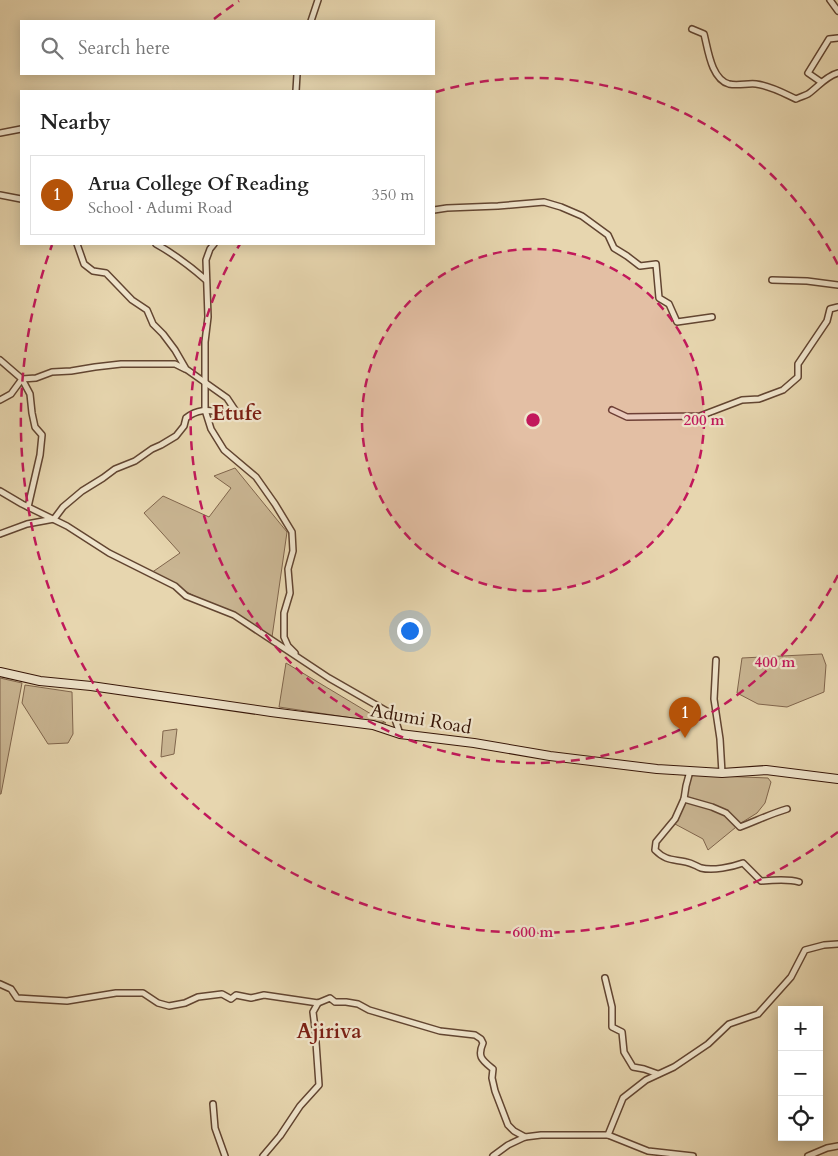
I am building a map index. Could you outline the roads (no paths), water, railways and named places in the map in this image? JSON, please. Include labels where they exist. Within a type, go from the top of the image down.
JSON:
[{"type":"main road","name":"Adumi Road","points":[[0,672],[40,681],[92,686],[373,725],[400,734],[657,769],[722,773],[766,770],[837,777]]},
{"type":"street","points":[[311,20],[318,0]]},
{"type":"street","points":[[830,0],[838,11]]},
{"type":"street","points":[[692,29],[704,34],[711,63],[718,77],[728,84],[754,84],[773,88],[796,99],[806,96],[821,82],[838,73]]},
{"type":"street","points":[[821,82],[808,72],[830,39],[838,38]]},
{"type":"street","points":[[296,90],[297,75]]},
{"type":"street","points":[[0,134],[20,130]]},
{"type":"street","points":[[0,195],[20,199]]},
{"type":"street","points":[[435,210],[544,202],[562,207],[582,216],[608,234],[614,248],[640,266],[656,264],[659,298],[669,304],[677,322],[712,316]]},
{"type":"street","points":[[78,245],[84,264],[93,271],[106,273],[132,300],[147,310],[153,324],[175,350],[186,369]]},
{"type":"street","points":[[158,245],[171,252],[206,280]]},
{"type":"street","points":[[213,245],[206,260],[208,318],[205,410],[211,430],[224,450],[256,477],[292,532],[293,551],[288,569],[290,593],[284,613],[284,637],[288,646],[300,658]]},
{"type":"street","points":[[772,280],[838,286]]},
{"type":"street","points":[[612,410],[627,418],[700,416],[742,400],[759,399],[783,390],[798,377],[798,364],[827,321],[830,309],[838,307]]},
{"type":"street","points":[[0,360],[22,379],[30,394],[35,427],[42,435],[40,455],[28,507]]},
{"type":"street","points":[[0,400],[11,394],[22,379],[36,378],[52,372],[121,364],[175,364],[186,369],[227,398],[235,410],[233,413],[205,410],[194,411],[186,418],[184,426],[176,436],[162,445],[152,448],[135,461],[116,469],[82,491],[63,507],[54,520],[27,524],[0,534]]},
{"type":"street","points":[[0,491],[68,526],[109,553],[175,586],[186,596],[234,615],[330,678],[390,713],[395,719],[400,734]]},
{"type":"street","points":[[716,660],[714,699],[720,739],[722,773]]},
{"type":"street","points":[[690,771],[684,799],[675,819],[656,842],[654,850],[662,858],[689,863],[702,868],[735,866],[743,863],[761,881],[799,882]]},
{"type":"street","points":[[684,799],[712,806],[726,813],[740,827],[787,809]]},
{"type":"street","points":[[608,1135],[623,1098],[646,1080],[674,1067],[708,1044],[729,1024],[758,1014],[791,977],[804,950],[838,944]]},
{"type":"street","points":[[605,978],[612,1007],[612,1027],[622,1032],[624,1052],[633,1067],[658,1074]]},
{"type":"street","points":[[0,984],[10,989],[17,998],[67,1001],[116,993],[143,993],[158,1003],[169,1006],[185,1003],[198,997],[222,994],[231,999],[236,994],[251,998],[264,995],[318,1003],[330,998],[335,1002],[358,1004],[369,1010],[440,1031],[474,1035],[481,1039],[483,1043],[480,1050],[482,1059],[493,1069],[492,1078],[495,1091],[508,1125],[525,1137]]},
{"type":"street","points":[[263,1156],[280,1136],[300,1106],[319,1086],[313,1012],[318,1003]]},
{"type":"street","points":[[213,1104],[215,1128],[225,1156]]},
{"type":"street","points":[[493,1156],[508,1145],[525,1137],[541,1135],[608,1135],[648,1151],[693,1156]]},
{"type":"street","points":[[808,1156],[827,1148],[838,1146]]},
{"type":"place","name":"Arua College Of Reading","points":[[685,738]]},
{"type":"district","name":"Etufe","points":[[237,413]]},
{"type":"district","name":"Ajiriva","points":[[329,1031]]}]
